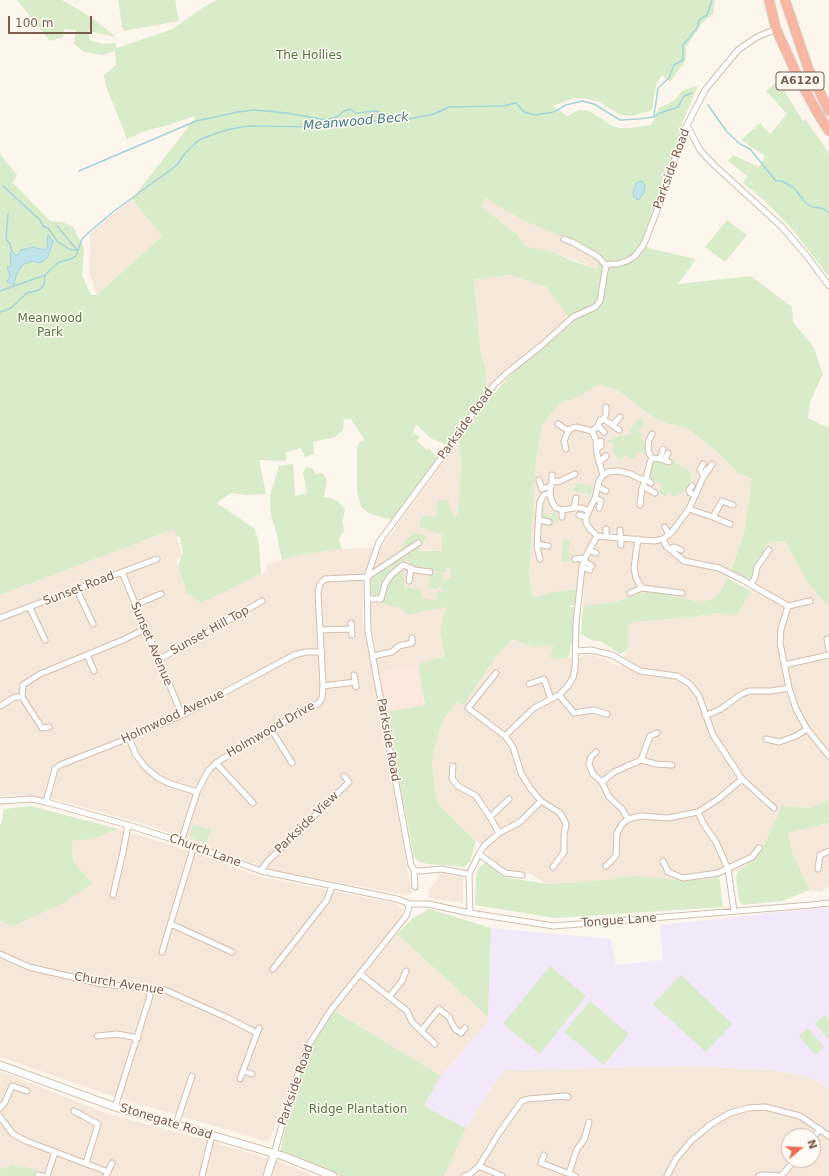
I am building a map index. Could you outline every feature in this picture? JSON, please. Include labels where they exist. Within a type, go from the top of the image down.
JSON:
[{"type":"highway","name":"A6120","points":[[768,0],[776,28],[797,75],[829,131]]},
{"type":"highway","name":"A6120","points":[[785,0],[808,68],[829,111]]},
{"type":"main road","name":"Stonegate Road","points":[[0,1065],[115,1106],[274,1154],[333,1176]]},
{"type":"main road","points":[[266,1176],[274,1154]]},
{"type":"street","name":"Parkside Road","points":[[415,887],[414,870],[409,859],[368,631],[367,577],[379,542],[453,442],[479,404],[494,386],[508,372],[542,345],[573,317],[595,307],[600,301],[606,265],[618,264],[635,256],[644,244],[664,192],[679,146],[705,90],[738,50],[756,37],[776,28]]},
{"type":"street","points":[[688,125],[700,150],[713,164],[782,227],[806,255],[829,286]]},
{"type":"street","points":[[564,239],[597,256],[606,265]]},
{"type":"street","points":[[592,431],[598,426],[599,420],[606,414],[606,407]]},
{"type":"street","points":[[613,425],[620,417]]},
{"type":"street","points":[[599,420],[606,420],[619,430]]},
{"type":"street","points":[[564,423],[570,430]]},
{"type":"street","points":[[558,424],[570,430]]},
{"type":"street","points":[[598,426],[604,432]]},
{"type":"street","points":[[566,449],[564,441],[570,430],[576,427],[592,431]]},
{"type":"street","points":[[592,431],[596,440],[599,462],[603,475]]},
{"type":"street","points":[[652,434],[646,440],[649,453],[652,458]]},
{"type":"street","points":[[597,449],[601,446],[601,441]]},
{"type":"street","points":[[663,449],[664,460]]},
{"type":"street","points":[[664,460],[668,453]]},
{"type":"street","points":[[599,462],[606,456]]},
{"type":"street","points":[[652,458],[664,460]]},
{"type":"street","points":[[640,505],[643,486],[652,458]]},
{"type":"street","points":[[703,464],[700,470],[705,473]]},
{"type":"street","points":[[651,483],[646,479],[640,479],[621,469],[608,472],[603,475],[599,481],[595,498],[586,517],[586,523],[590,529],[598,536],[654,541],[663,539],[669,535],[689,509],[705,473],[712,464]]},
{"type":"street","points":[[540,480],[542,489],[560,481],[565,475],[575,474]]},
{"type":"street","points":[[552,475],[550,493],[552,502],[556,508],[562,510],[582,508],[589,511]]},
{"type":"street","points":[[643,486],[654,493]]},
{"type":"street","points":[[692,486],[689,490],[696,495]]},
{"type":"street","points":[[598,487],[606,491]]},
{"type":"street","points":[[540,559],[537,544],[540,502],[544,495],[550,493]]},
{"type":"street","points":[[574,508],[576,498]]},
{"type":"street","points":[[595,498],[601,501],[599,508]]},
{"type":"street","points":[[713,517],[722,501],[733,505]]},
{"type":"street","points":[[689,509],[730,524]]},
{"type":"street","points":[[562,510],[562,517]]},
{"type":"street","points":[[579,515],[586,517]]},
{"type":"street","points":[[539,520],[549,522]]},
{"type":"street","points":[[665,527],[669,535]]},
{"type":"street","points":[[606,529],[606,537]]},
{"type":"street","points":[[620,530],[622,538],[621,545]]},
{"type":"street","points":[[505,736],[534,708],[559,694],[567,687],[573,678],[576,651],[576,624],[582,567],[589,550],[598,536]]},
{"type":"street","points":[[638,539],[634,568],[636,578],[642,588]]},
{"type":"street","points":[[663,539],[670,549],[684,561],[719,568],[788,606],[810,601]]},
{"type":"street","points":[[367,577],[418,543]]},
{"type":"street","points":[[537,544],[548,546]]},
{"type":"street","points":[[670,549],[674,547],[681,550]]},
{"type":"street","points":[[589,550],[596,553]]},
{"type":"street","points":[[751,585],[755,577],[757,567],[769,550]]},
{"type":"street","name":"Sunset Road","points":[[0,618],[157,559]]},
{"type":"street","points":[[575,559],[585,559]]},
{"type":"street","points":[[582,567],[591,568],[585,559]]},
{"type":"street","points":[[367,599],[382,599],[385,584],[391,575],[403,565],[415,570],[430,572]]},
{"type":"street","points":[[409,581],[410,568]]},
{"type":"street","name":"Sunset Avenue","points":[[122,572],[182,715]]},
{"type":"street","name":"Holmwood Drive","points":[[181,842],[197,792],[208,771],[216,763],[271,729],[319,703],[322,698],[322,652],[318,592],[320,584],[325,579],[367,577]]},
{"type":"street","points":[[630,593],[642,588],[682,593]]},
{"type":"street","points":[[77,590],[93,624]]},
{"type":"street","points":[[135,605],[161,594]]},
{"type":"street","name":"Sunset Hill Top","points":[[158,660],[262,602]]},
{"type":"street","points":[[788,606],[781,629],[780,642],[789,688],[796,709],[807,729],[829,756]]},
{"type":"street","points":[[30,608],[45,640]]},
{"type":"street","points":[[321,630],[352,632],[351,623]]},
{"type":"street","points":[[49,727],[42,728],[22,697],[24,685],[40,674],[145,629]]},
{"type":"street","points":[[373,656],[392,652],[399,646],[412,644],[412,638]]},
{"type":"street","points":[[827,639],[829,650]]},
{"type":"street","points":[[576,651],[591,650],[612,655],[640,671],[677,676],[690,684],[699,696],[713,735],[742,779],[774,808]]},
{"type":"street","name":"Holmwood Avenue","points":[[46,802],[55,769],[60,765],[182,715],[294,655],[306,652],[322,652]]},
{"type":"street","points":[[87,655],[94,671]]},
{"type":"street","points":[[784,665],[829,656]]},
{"type":"street","points":[[496,673],[468,708],[505,736],[514,748],[521,773],[530,788],[542,801],[560,813],[566,824],[564,852],[553,867]]},
{"type":"street","points":[[323,686],[355,684],[354,675]]},
{"type":"street","points":[[529,684],[544,679],[551,699]]},
{"type":"street","points":[[705,716],[721,709],[740,695],[749,691],[771,691],[789,688]]},
{"type":"street","points":[[559,694],[574,713],[593,710],[607,714]]},
{"type":"street","points":[[0,706],[15,697],[22,697]]},
{"type":"street","points":[[271,729],[292,763]]},
{"type":"street","points":[[766,739],[779,742],[796,736],[807,729]]},
{"type":"street","points":[[641,760],[650,736],[657,733]]},
{"type":"street","points":[[129,738],[136,755],[145,767],[157,777],[168,783],[197,792]]},
{"type":"street","points":[[596,752],[591,757],[589,764],[593,774],[602,782],[609,797],[622,809],[628,819]]},
{"type":"street","points":[[602,782],[614,772],[641,760],[656,764],[672,764]]},
{"type":"street","points":[[216,763],[253,803]]},
{"type":"street","points":[[453,766],[452,779],[458,786],[476,796],[499,833]]},
{"type":"street","name":"Parkside View","points":[[261,871],[267,862],[349,782],[344,776]]},
{"type":"street","points":[[606,866],[616,856],[617,833],[622,824],[628,819],[641,816],[668,818],[698,812],[717,800],[742,779]]},
{"type":"street","name":"Church Lane","points":[[0,801],[32,799],[46,802],[128,825],[194,846],[261,871],[397,899],[410,904]]},
{"type":"street","points":[[490,817],[509,799]]},
{"type":"street","points":[[470,913],[469,874],[484,846],[499,833],[520,822],[542,801]]},
{"type":"street","points":[[698,812],[704,825],[716,842],[728,869],[734,911]]},
{"type":"street","points":[[113,895],[124,852],[128,825]]},
{"type":"street","points":[[162,952],[194,846]]},
{"type":"street","points":[[663,861],[668,872],[683,878],[718,873],[752,857],[759,848]]},
{"type":"street","points":[[818,869],[820,855],[829,851]]},
{"type":"street","points":[[479,854],[505,873],[522,874]]},
{"type":"street","points":[[414,870],[420,872],[441,869],[469,874]]},
{"type":"street","points":[[273,970],[326,900],[332,886]]},
{"type":"street","name":"Tongue Lane","points":[[410,904],[428,904],[470,913],[554,926],[812,906],[829,903]]},
{"type":"street","name":"Parkside Road","points":[[274,1154],[288,1100],[308,1046],[331,1010],[406,916],[410,904]]},
{"type":"street","points":[[171,924],[232,952]]},
{"type":"street","name":"Church Avenue","points":[[0,954],[29,967],[102,984],[148,988],[149,991],[158,989],[165,990],[258,1030],[242,1071]]},
{"type":"street","points":[[389,997],[402,981],[406,971]]},
{"type":"street","points":[[360,974],[407,1011],[412,1022],[435,1044]]},
{"type":"street","points":[[115,1106],[138,1038],[150,996],[149,991]]},
{"type":"street","points":[[421,1031],[439,1008],[449,1017],[455,1029],[461,1034],[465,1028]]},
{"type":"street","points":[[97,1036],[117,1034],[138,1038]]},
{"type":"street","points":[[240,1079],[242,1071],[252,1074]]},
{"type":"street","points":[[176,1124],[192,1076]]},
{"type":"street","points":[[0,1108],[5,1102],[12,1086],[27,1091]]},
{"type":"street","points":[[464,1176],[470,1174],[478,1166],[522,1101],[558,1096],[568,1097]]},
{"type":"street","points":[[667,1176],[676,1159],[691,1141],[710,1125],[730,1113],[748,1108],[765,1107],[800,1116],[817,1128]]},
{"type":"street","points":[[74,1112],[98,1124],[86,1163]]},
{"type":"street","points":[[0,1117],[13,1134],[26,1141],[86,1163],[107,1174],[112,1163]]},
{"type":"street","points":[[569,1173],[577,1149],[584,1140],[589,1122]]},
{"type":"street","points":[[202,1176],[212,1135]]},
{"type":"street","points":[[47,1176],[55,1152]]},
{"type":"street","points":[[544,1155],[541,1162],[575,1176]]},
{"type":"street","points":[[478,1166],[502,1176]]},
{"type":"street","points":[[759,1176],[781,1176],[788,1168]]},
{"type":"shaded area","points":[[485,198],[524,221],[563,237],[564,235],[597,254],[598,269],[550,251],[524,246],[518,235],[482,207]]},
{"type":"shaded area","points":[[132,199],[162,236],[97,295],[89,274],[89,234]]},
{"type":"shaded area","points":[[510,275],[548,287],[568,317],[487,388],[486,371],[481,353],[474,280]]},
{"type":"shaded area","points":[[599,384],[619,391],[650,415],[662,422],[687,428],[722,456],[738,473],[752,479],[744,534],[731,570],[721,591],[713,599],[699,602],[660,593],[646,592],[614,602],[583,606],[584,590],[575,589],[551,592],[538,597],[533,596],[529,577],[536,459],[543,423],[562,402],[576,398]]},
{"type":"shaded area","points":[[459,439],[461,465],[458,515],[454,518],[436,517],[419,527],[442,535],[442,551],[401,549],[453,563],[454,600],[440,634],[445,656],[406,668],[379,672],[372,629],[370,595],[374,567],[381,548]]},
{"type":"shaded area","points":[[174,529],[182,555],[176,562],[187,593],[201,603],[267,571],[266,564],[301,555],[342,549],[373,548],[363,582],[363,621],[412,892],[409,894],[405,895],[270,870],[151,826],[54,799],[23,795],[0,796],[0,595]]},
{"type":"shaded area","points":[[785,541],[805,578],[821,599],[829,605],[829,800],[810,808],[782,806],[760,853],[741,870],[710,879],[609,879],[547,884],[529,873],[509,871],[487,858],[488,852],[437,802],[432,765],[433,753],[442,722],[457,702],[463,706],[495,658],[512,639],[533,647],[556,643],[565,650],[570,658],[580,658],[585,654],[600,657],[620,667],[628,646],[628,626],[633,622],[693,617],[716,613],[737,615],[755,584],[750,580],[768,542]]},
{"type":"shaded area","points":[[418,664],[425,705],[386,712],[379,672],[406,668]]},
{"type":"shaded area","points":[[829,823],[829,886],[821,892],[810,890],[793,855],[788,833]]},
{"type":"shaded area","points":[[119,829],[202,855],[257,876],[397,904],[402,909],[402,915],[329,1007],[308,1037],[269,1142],[118,1098],[0,1057],[0,921],[13,926],[91,881],[73,861],[72,841],[93,839]]},
{"type":"shaded area","points":[[440,874],[463,877],[463,903],[429,898],[428,890],[435,883]]},
{"type":"shaded area","points":[[829,907],[829,1089],[810,1077],[775,1070],[689,1066],[507,1070],[497,1079],[466,1128],[424,1106],[441,1076],[488,1022],[491,928],[611,939],[616,965],[663,960],[660,925]]},
{"type":"shaded area","points":[[397,934],[488,1017],[488,1022],[441,1076],[335,1011]]},
{"type":"shaded area","points":[[689,1066],[775,1070],[810,1077],[829,1089],[829,1176],[444,1176],[466,1128],[497,1079],[507,1070]]},
{"type":"shaded area","points":[[0,1071],[111,1115],[203,1139],[280,1162],[311,1174],[310,1176],[0,1176]]},
{"type":"green space","points":[[17,0],[62,0],[94,19],[116,37],[88,31],[90,40],[102,44],[116,43],[117,48],[173,29],[202,8],[217,0],[715,0],[713,14],[703,22],[686,47],[686,60],[670,82],[662,75],[656,85],[652,110],[633,116],[620,115],[599,102],[583,98],[574,98],[553,106],[567,116],[579,110],[589,111],[610,125],[619,128],[651,125],[659,108],[675,100],[683,90],[698,86],[683,121],[675,148],[641,243],[648,248],[696,259],[678,284],[751,276],[792,307],[793,322],[814,348],[823,374],[810,402],[808,418],[827,427],[829,426],[829,605],[821,599],[805,578],[785,541],[768,542],[750,580],[731,570],[744,534],[752,479],[738,473],[722,456],[687,428],[662,422],[650,415],[619,391],[599,384],[576,398],[562,402],[543,423],[536,459],[529,577],[533,596],[538,597],[551,592],[578,589],[575,604],[573,606],[570,605],[570,607],[574,607],[575,623],[573,643],[570,646],[570,654],[567,658],[553,659],[550,657],[555,644],[533,647],[512,639],[495,658],[463,706],[457,702],[442,722],[433,753],[432,765],[437,802],[476,841],[470,862],[463,867],[420,863],[414,857],[386,712],[425,705],[418,664],[445,656],[440,634],[443,615],[448,607],[408,615],[400,607],[393,607],[377,601],[370,590],[371,577],[382,566],[405,555],[401,549],[405,541],[415,533],[427,536],[418,551],[442,551],[442,535],[419,527],[422,516],[436,517],[437,501],[448,500],[454,518],[458,515],[461,465],[459,439],[471,421],[511,374],[571,324],[568,317],[547,287],[510,275],[474,280],[481,353],[486,371],[487,388],[447,445],[430,438],[416,424],[413,433],[420,437],[417,441],[427,450],[429,448],[438,459],[393,520],[370,514],[361,507],[357,491],[357,447],[364,439],[351,419],[344,419],[343,430],[335,437],[313,442],[314,454],[305,457],[301,448],[286,452],[286,461],[259,460],[266,494],[245,495],[231,493],[217,503],[255,529],[259,545],[261,574],[201,603],[187,593],[178,566],[183,553],[180,537],[177,537],[174,529],[0,595],[0,154],[17,175],[13,183],[50,221],[62,222],[73,227],[84,248],[82,275],[91,295],[97,295],[162,236],[132,199],[196,117],[148,130],[127,139],[106,86],[104,75],[116,65],[115,51],[102,55],[84,52],[74,44],[76,30],[64,29],[63,37],[50,41]],"holes":[[[485,198],[524,221],[563,237],[564,235],[597,254],[598,269],[578,263],[550,251],[524,246],[518,235],[482,207]],[[407,559],[412,566],[421,570],[436,571],[435,575],[430,574],[428,586],[425,586],[426,588],[438,588],[444,577],[440,574],[441,572],[445,572],[446,568],[449,567],[451,576],[450,578],[443,580],[440,589],[444,591],[450,590],[444,593],[438,591],[436,595],[437,601],[422,598],[422,590],[407,587],[405,588],[405,591],[403,572],[400,565]]]},
{"type":"green space","points":[[118,0],[175,0],[179,21],[123,31]]},
{"type":"green space","points":[[778,81],[803,121],[806,120],[829,153],[829,277],[793,230],[765,201],[743,183],[747,176],[728,161],[733,155],[759,167],[765,156],[741,140],[760,123],[770,134],[787,114],[766,91]]},
{"type":"green space","points":[[727,220],[747,235],[725,262],[705,247]]},
{"type":"green space","points":[[641,418],[644,424],[638,430],[643,436],[640,438],[646,444],[647,454],[637,453],[635,458],[629,458],[626,455],[620,461],[613,451],[613,443],[606,442],[608,440],[614,441],[613,439],[610,439],[612,437],[619,437],[620,434],[624,437],[625,435],[631,435],[630,429]]},
{"type":"green space","points":[[671,460],[691,472],[691,479],[687,488],[680,494],[678,493],[674,497],[669,492],[665,497],[659,492],[664,482],[661,483],[653,480],[650,481],[648,477],[652,463]]},
{"type":"green space","points":[[293,464],[295,496],[307,493],[303,472],[306,467],[312,468],[316,474],[323,473],[327,480],[324,497],[338,501],[345,510],[342,523],[344,531],[341,534],[339,541],[342,549],[301,555],[282,560],[271,515],[270,495],[279,466]]},
{"type":"green space","points":[[577,483],[593,486],[590,498],[586,493],[574,491],[574,487]]},
{"type":"green space","points":[[543,507],[545,509],[543,512],[551,517],[555,510],[556,516],[559,517],[557,522],[544,519],[541,512],[541,508]]},
{"type":"green space","points":[[564,539],[570,541],[568,552],[573,556],[569,556],[569,561],[572,562],[562,562],[561,552]]},
{"type":"green space","points":[[727,578],[751,591],[737,615],[716,613],[693,617],[633,622],[628,626],[628,646],[626,651],[619,654],[602,642],[591,640],[581,634],[583,606],[614,602],[646,592],[660,593],[699,602],[713,599],[721,591]]},
{"type":"green space","points":[[829,800],[829,823],[788,833],[793,855],[810,890],[782,901],[743,905],[739,901],[736,877],[739,870],[741,870],[760,853],[782,806],[810,808]]},
{"type":"green space","points":[[31,806],[119,829],[93,839],[72,841],[73,861],[92,883],[66,902],[13,926],[0,921],[0,826],[4,809]]},
{"type":"green space","points":[[193,825],[211,830],[206,843],[191,838],[190,834]]},
{"type":"green space","points":[[486,863],[504,877],[547,884],[583,882],[635,876],[678,880],[710,879],[719,876],[723,907],[555,918],[475,905],[476,878],[478,869],[481,865]]},
{"type":"green space","points":[[429,909],[491,928],[488,1017],[397,934],[413,918]]},
{"type":"green space","points":[[550,966],[586,996],[540,1054],[503,1024]]},
{"type":"green space","points":[[681,975],[732,1024],[706,1052],[653,1004]]},
{"type":"green space","points":[[590,1001],[629,1034],[604,1065],[564,1032]]},
{"type":"green space","name":"Ridge Plantation","points":[[335,1011],[441,1076],[424,1106],[466,1128],[444,1176],[341,1176],[280,1152],[291,1100],[311,1048]]},
{"type":"green space","points":[[825,1015],[829,1020],[829,1040],[815,1023]]},
{"type":"green space","points":[[808,1028],[824,1047],[815,1055],[799,1036]]},
{"type":"green space","points":[[12,1164],[36,1170],[35,1176],[0,1176],[0,1169],[6,1168]]},
{"type":"water","points":[[642,181],[645,185],[644,192],[639,200],[634,198],[633,193],[636,183]]},
{"type":"water","points":[[48,235],[53,241],[48,257],[44,261],[38,263],[33,261],[22,265],[16,276],[14,285],[7,282],[10,275],[7,267],[11,266],[10,253],[12,251],[15,255],[18,255],[21,250],[33,247],[45,250],[48,246]]},
{"type":"waterway","points":[[654,116],[658,88],[669,78],[674,65],[683,60],[683,45],[697,28],[699,20],[707,15],[712,0]]},
{"type":"waterway","name":"Meanwood Beck","points":[[0,312],[11,308],[27,293],[39,290],[44,285],[45,275],[59,262],[76,256],[82,239],[88,233],[113,212],[177,165],[186,152],[199,140],[217,133],[249,126],[324,127],[339,126],[348,121],[384,121],[388,118],[399,121],[434,114],[449,107],[503,106],[516,103],[524,112],[535,115],[554,112],[566,105],[582,101],[594,104],[620,120],[638,119],[654,117],[660,113],[678,107],[684,96],[692,93]]},
{"type":"waterway","name":"Meanwood Beck","points":[[708,105],[727,132],[740,144],[750,149],[776,181],[782,181],[794,188],[805,202],[812,207],[822,208],[829,213]]},
{"type":"waterway","points":[[79,171],[196,121],[238,112],[254,110],[287,113],[326,120],[337,117],[344,111],[350,109],[356,113],[376,111],[384,114],[388,118]]},
{"type":"waterway","points":[[3,186],[40,220],[43,226],[48,228],[57,241],[69,249],[78,251]]},
{"type":"waterway","points":[[8,214],[6,239],[10,244],[12,251]]},
{"type":"waterway","points":[[57,226],[78,251]]},
{"type":"waterway","points":[[0,291],[45,275]]},
{"type":"park label","name":"The Hollies","points":[[309,56]]},
{"type":"park label","name":"Meanwood Park","points":[[50,326]]}]
